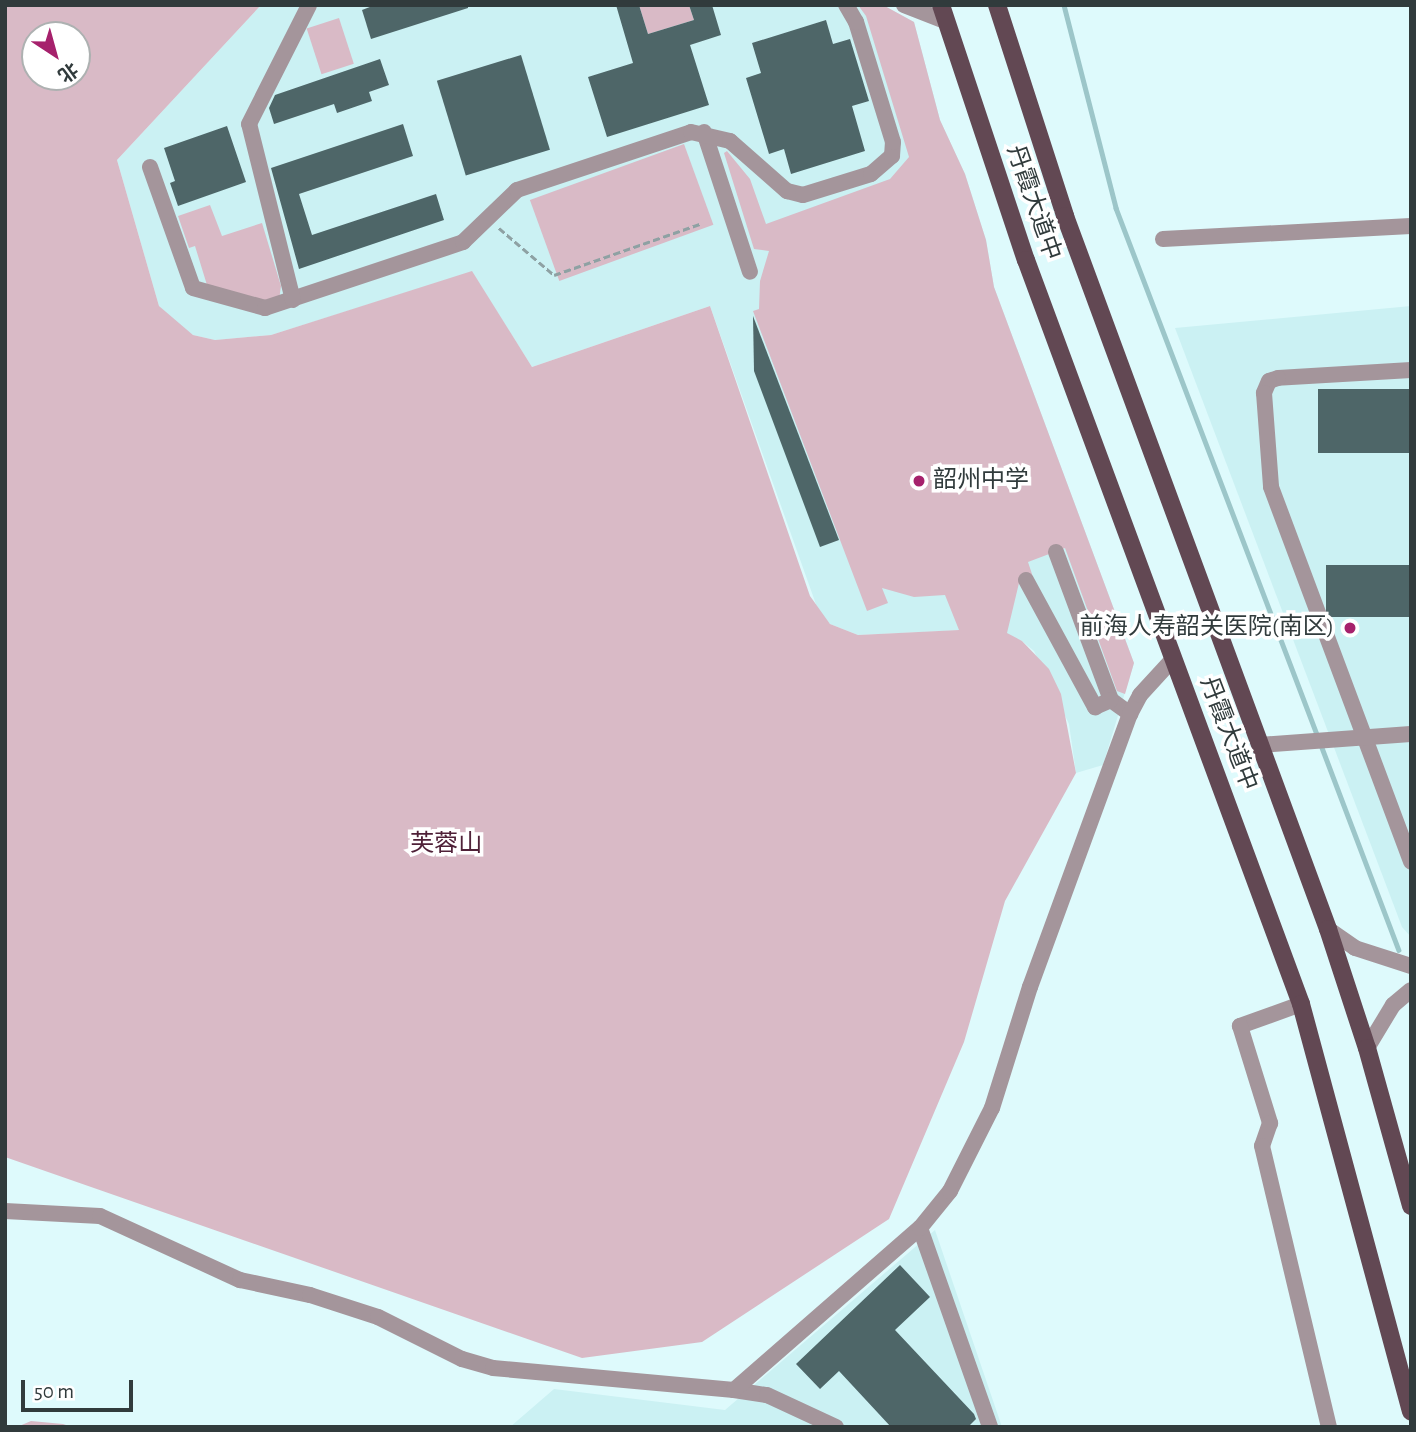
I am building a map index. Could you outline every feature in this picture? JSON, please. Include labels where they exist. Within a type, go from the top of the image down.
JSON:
[{"type":"main road","name":"丹霞大道中","points":[[997,5],[1065,216],[1328,929],[1367,1048],[1411,1206]]},
{"type":"main road","name":"丹霞大道中","points":[[943,13],[1026,260],[1301,1004],[1411,1411]]},
{"type":"street","points":[[293,300],[249,124],[309,5]]},
{"type":"street","points":[[149,167],[192,288],[251,307],[279,307],[463,242],[517,190],[674,136],[704,132],[730,141],[787,191],[803,195],[871,174],[892,156],[893,142],[856,22],[846,5]]},
{"type":"street","points":[[904,5],[943,13]]},
{"type":"street","points":[[704,132],[750,272]]},
{"type":"street","points":[[1163,239],[1411,226]]},
{"type":"street","points":[[1411,370],[1278,378],[1265,388],[1271,487],[1411,862]]},
{"type":"street","points":[[1056,552],[1111,700],[1130,714]]},
{"type":"street","points":[[1026,580],[1095,706],[1111,700]]},
{"type":"street","points":[[734,1390],[920,1228],[950,1191],[992,1108],[1030,987],[1130,714],[1140,695],[1173,659]]},
{"type":"street","points":[[1260,745],[1363,734],[1411,734]]},
{"type":"street","points":[[1328,929],[1355,948],[1411,966]]},
{"type":"street","points":[[1367,1048],[1388,1012],[1411,990]]},
{"type":"street","points":[[1301,1004],[1240,1026],[1270,1123],[1262,1146],[1329,1427]]},
{"type":"street","points":[[5,1211],[100,1216],[240,1280],[310,1295],[378,1317],[462,1359],[493,1368],[767,1395],[836,1427]]},
{"type":"street","points":[[920,1228],[990,1427]]},
{"type":"path","points":[[488,219],[554,275],[700,223]]},
{"type":"shaded area","name":"韶州中学","points":[[261,5],[882,5],[914,22],[940,120],[965,174],[986,240],[994,287],[1134,663],[1103,765],[1076,773],[1069,724],[1034,651],[1022,641],[986,629],[858,635],[830,624],[818,610],[710,306],[532,367],[472,272],[271,335],[215,340],[193,335],[174,322],[159,306],[117,160]]},
{"type":"shaded area","name":"前海人寿韶关医院(南区)","points":[[1411,306],[1411,937],[1402,927],[1175,328]]},
{"type":"shaded area","points":[[935,1230],[1002,1427],[510,1427],[554,1389],[725,1410]]},
{"type":"green space","name":"芙蓉山","points":[[5,5],[261,5],[117,160],[159,306],[193,335],[215,340],[271,335],[472,271],[532,367],[710,306],[810,596],[830,624],[858,635],[959,630],[945,595],[914,597],[882,588],[888,603],[867,611],[753,311],[759,309],[760,281],[769,251],[754,249],[724,153],[727,151],[750,179],[766,224],[890,179],[909,157],[866,16],[858,5],[883,5],[914,22],[940,120],[965,174],[986,240],[994,287],[1134,663],[1125,694],[1117,691],[1065,548],[1028,562],[1033,577],[1019,583],[1007,633],[1022,641],[1049,669],[1061,694],[1076,773],[1005,901],[964,1042],[889,1219],[702,1342],[582,1358],[5,1157]]},
{"type":"green space","points":[[639,5],[689,5],[694,20],[648,34]]},
{"type":"green space","points":[[339,18],[354,64],[321,74],[307,29]]},
{"type":"green space","points":[[684,144],[713,225],[559,281],[530,200]]},
{"type":"green space","points":[[210,205],[222,236],[262,223],[281,286],[279,300],[260,303],[207,285],[195,246],[189,248],[178,216]]},
{"type":"green space","points":[[31,1421],[63,1424],[72,1427],[17,1427]]},
{"type":"building","points":[[375,5],[468,5],[468,8],[371,39],[362,10]]},
{"type":"building","points":[[616,5],[639,5],[648,34],[694,20],[689,5],[712,5],[721,35],[690,45],[709,105],[607,137],[588,77],[633,63]]},
{"type":"building","points":[[826,20],[833,44],[850,39],[869,101],[852,106],[865,151],[791,174],[784,149],[769,154],[746,78],[761,73],[752,43]]},
{"type":"building","points":[[521,55],[550,150],[466,175],[437,81]]},
{"type":"building","points":[[380,59],[389,85],[369,92],[372,101],[337,113],[334,104],[274,124],[269,108],[275,95]]},
{"type":"building","points":[[403,124],[413,156],[299,194],[312,235],[436,194],[444,220],[299,269],[271,168]]},
{"type":"building","points":[[227,126],[246,182],[178,206],[170,183],[175,181],[164,148]]},
{"type":"building","points":[[753,316],[839,540],[820,547],[754,371]]},
{"type":"building","points":[[1318,389],[1411,389],[1411,453],[1318,453]]},
{"type":"building","points":[[1326,565],[1411,565],[1411,617],[1326,617]]},
{"type":"building","points":[[900,1265],[930,1297],[895,1330],[974,1414],[976,1419],[968,1427],[891,1427],[839,1371],[820,1389],[796,1364]]},
{"type":"waterway","points":[[1064,5],[1116,208],[1318,737]]},
{"type":"waterway","points":[[1321,745],[1399,950]]},
{"type":"place","name":"韶州中学","points":[[919,481]]},
{"type":"place","name":"前海人寿韶关医院(南区)","points":[[1350,628]]}]
